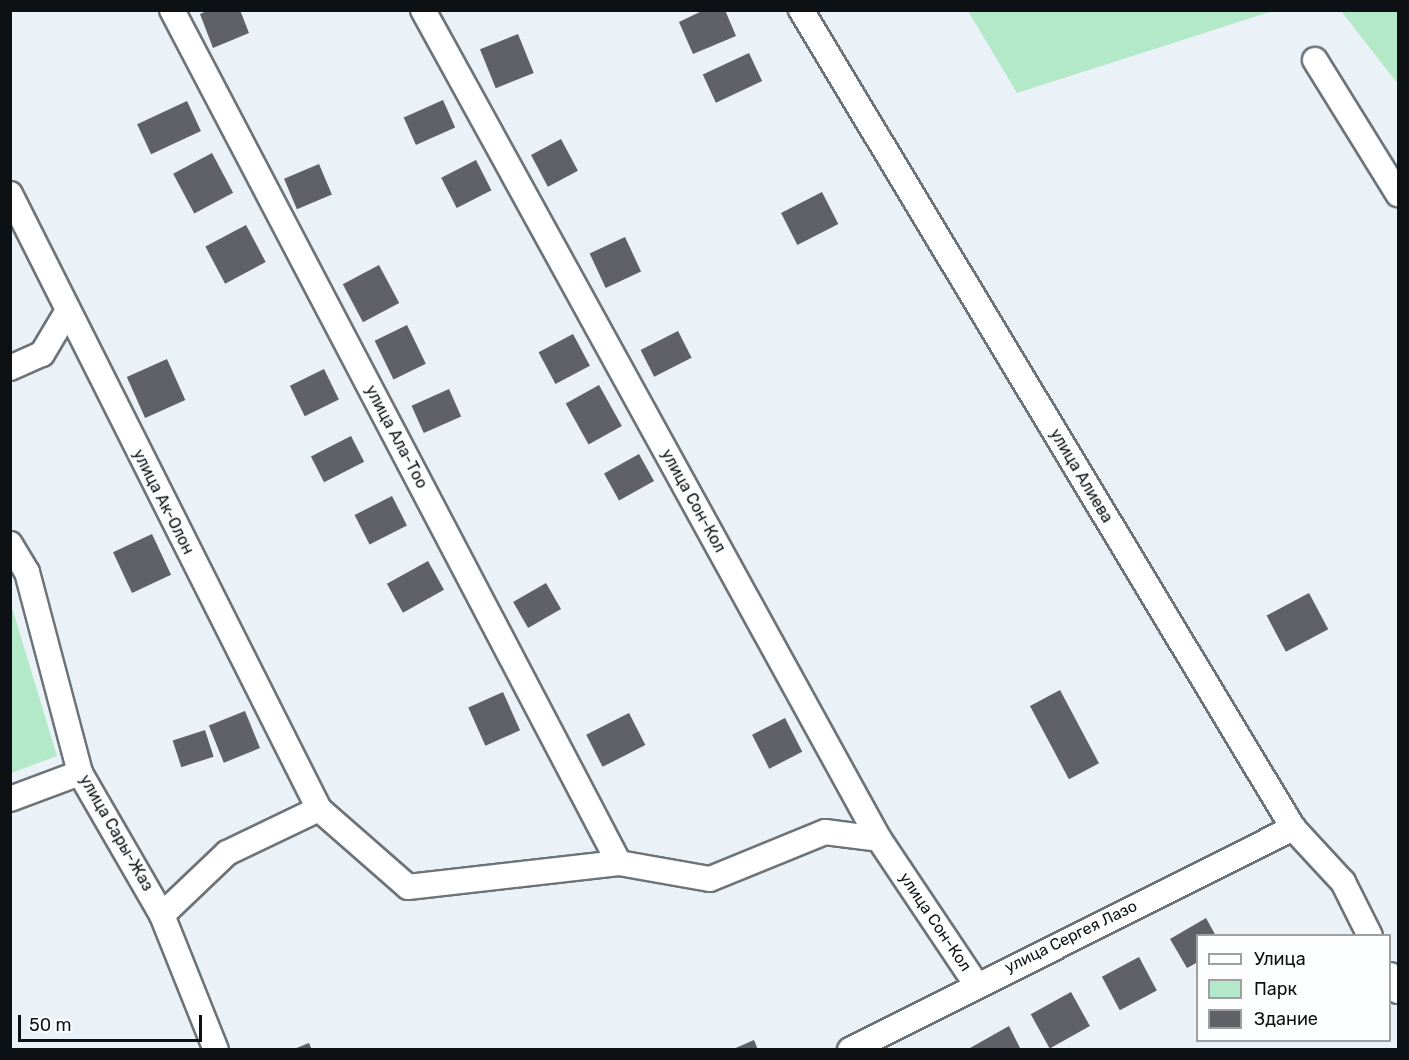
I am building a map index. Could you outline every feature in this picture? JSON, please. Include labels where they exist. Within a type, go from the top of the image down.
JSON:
[{"type":"street","name":"улица Ала-Тоо","points":[[172,10],[619,863]]},
{"type":"street","name":"улица Сон-Кол","points":[[423,10],[879,839],[976,984]]},
{"type":"street","name":"улица Алиева","points":[[801,10],[1293,828],[1343,882],[1369,934]]},
{"type":"street","points":[[1315,60],[1398,194]]},
{"type":"street","name":"улица Ак-Олон","points":[[10,194],[67,312],[319,809]]},
{"type":"street","points":[[10,368],[42,354],[67,312]]},
{"type":"street","name":"улица Сары-Жаз","points":[[10,544],[27,573],[80,773],[162,915],[216,1050]]},
{"type":"street","points":[[10,799],[80,773]]},
{"type":"street","points":[[162,915],[226,853],[319,809],[408,887],[619,863],[710,879],[825,832],[879,839]]},
{"type":"street","name":"улица Сергея Лазо","points":[[850,1050],[976,984],[1293,828]]},
{"type":"green space","points":[[968,11],[1273,11],[1017,93]]},
{"type":"green space","points":[[1341,11],[1398,11],[1398,84]]},
{"type":"green space","points":[[10,601],[57,756],[11,773],[10,773]]},
{"type":"building","points":[[209,10],[240,10],[249,33],[213,48],[200,14]]},
{"type":"building","points":[[704,10],[725,10],[736,36],[693,54],[679,22]]},
{"type":"building","points":[[518,34],[534,73],[496,88],[480,49]]},
{"type":"building","points":[[749,53],[762,81],[716,103],[703,75]]},
{"type":"building","points":[[443,100],[455,127],[416,145],[404,117]]},
{"type":"building","points":[[187,101],[201,131],[151,154],[137,124]]},
{"type":"building","points":[[561,139],[578,171],[548,187],[531,155]]},
{"type":"building","points":[[212,153],[233,193],[194,213],[173,174]]},
{"type":"building","points":[[476,160],[491,190],[457,208],[441,178]]},
{"type":"building","points":[[319,164],[332,194],[297,209],[284,179]]},
{"type":"building","points":[[822,192],[838,224],[797,245],[781,213]]},
{"type":"building","points":[[246,225],[266,262],[225,284],[205,247]]},
{"type":"building","points":[[625,237],[641,271],[606,288],[590,253]]},
{"type":"building","points":[[379,265],[399,303],[363,322],[343,284]]},
{"type":"building","points":[[407,325],[426,364],[393,379],[375,341]]},
{"type":"building","points":[[678,331],[692,358],[654,377],[641,350]]},
{"type":"building","points":[[573,334],[590,366],[555,384],[539,352]]},
{"type":"building","points":[[167,359],[185,400],[145,418],[127,377]]},
{"type":"building","points":[[324,369],[339,400],[305,416],[290,386]]},
{"type":"building","points":[[599,385],[622,426],[589,445],[566,403]]},
{"type":"building","points":[[449,389],[461,416],[424,433],[412,406]]},
{"type":"building","points":[[351,436],[364,462],[324,482],[311,456]]},
{"type":"building","points":[[639,454],[654,481],[619,501],[604,473]]},
{"type":"building","points":[[392,496],[407,525],[370,544],[355,515]]},
{"type":"building","points":[[152,534],[171,575],[132,593],[113,552]]},
{"type":"building","points":[[428,561],[444,590],[403,613],[387,584]]},
{"type":"building","points":[[546,583],[561,609],[528,628],[513,602]]},
{"type":"building","points":[[1309,593],[1328,629],[1286,652],[1267,616]]},
{"type":"building","points":[[1060,690],[1099,763],[1069,779],[1030,706]]},
{"type":"building","points":[[503,692],[520,730],[485,746],[468,707]]},
{"type":"building","points":[[245,711],[260,748],[224,763],[209,726]]},
{"type":"building","points":[[629,713],[645,745],[603,767],[586,735]]},
{"type":"building","points":[[785,718],[802,752],[769,769],[752,735]]},
{"type":"building","points":[[205,730],[214,757],[181,767],[173,741]]},
{"type":"building","points":[[1206,918],[1215,934],[1196,934],[1196,963],[1187,968],[1170,939]]},
{"type":"building","points":[[1139,957],[1157,991],[1120,1010],[1102,977]]},
{"type":"building","points":[[1071,992],[1090,1026],[1050,1048],[1031,1014]]},
{"type":"building","points":[[1009,1026],[1021,1050],[971,1050],[970,1048]]},
{"type":"building","points":[[754,1040],[758,1050],[731,1050]]},
{"type":"building","points":[[309,1043],[312,1050],[294,1050],[294,1049]]}]
